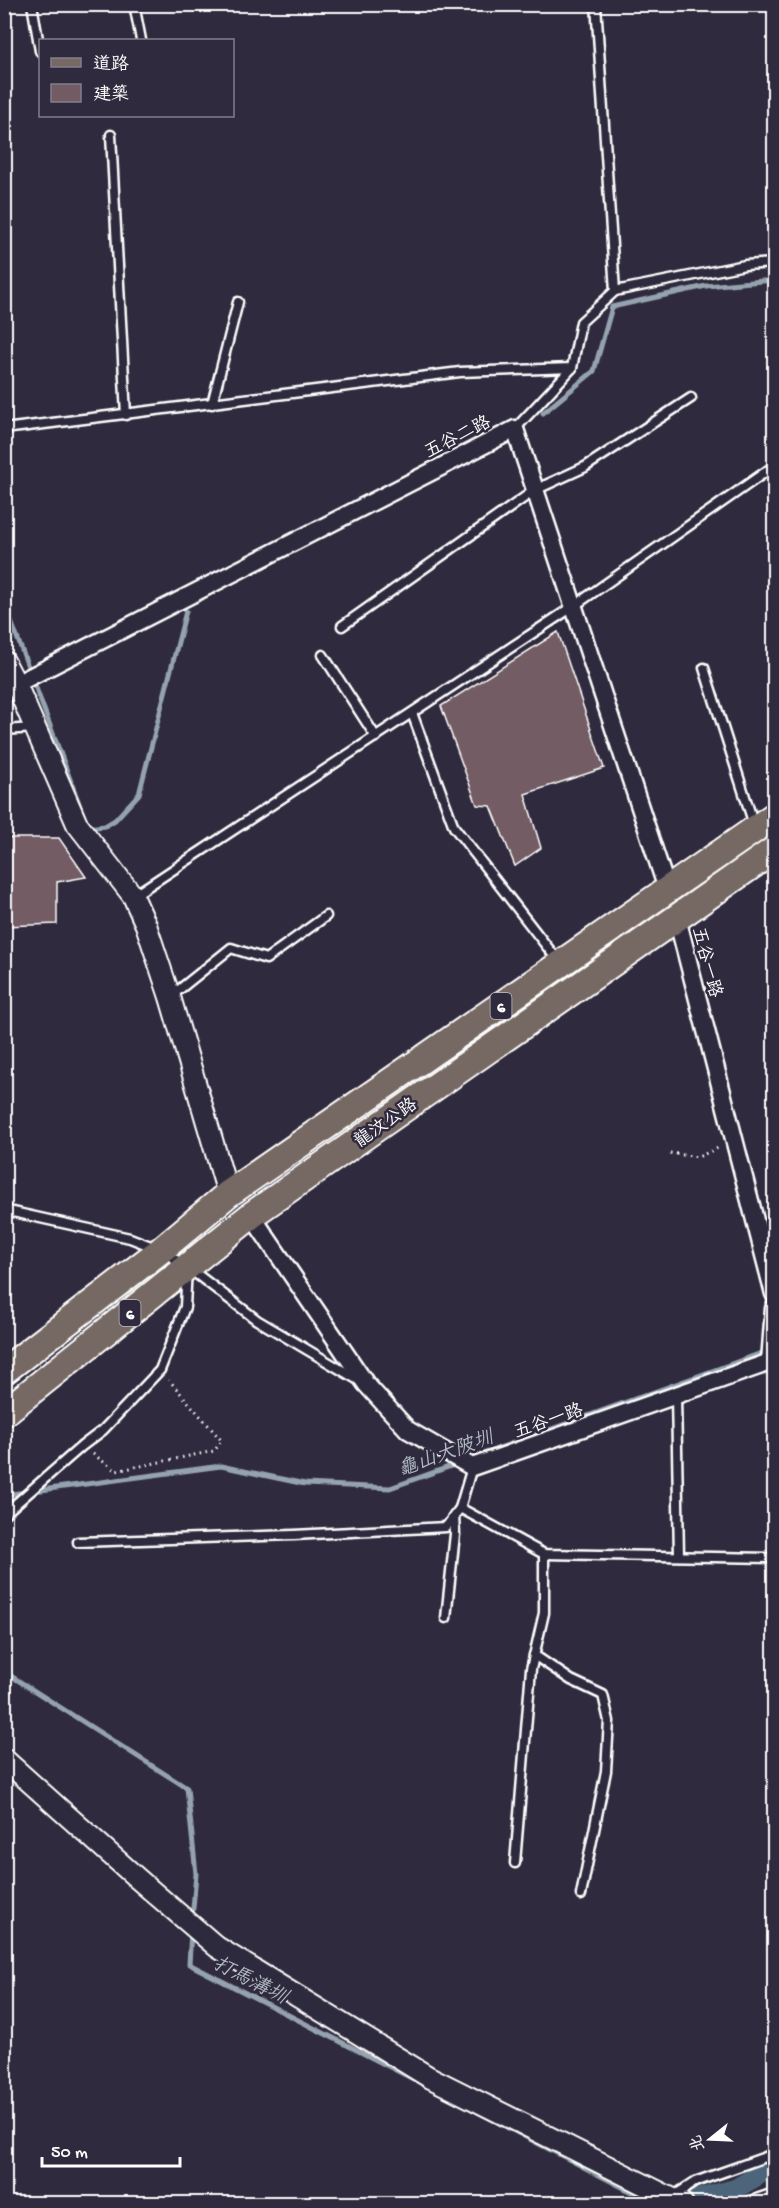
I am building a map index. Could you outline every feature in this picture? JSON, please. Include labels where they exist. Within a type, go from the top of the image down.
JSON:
[{"type":"main road","name":"龍汶公路","points":[[4,1371],[161,1250],[228,1194],[765,823]]},
{"type":"main road","name":"龍汶公路","points":[[6,1412],[254,1214],[774,850]]},
{"type":"main road","points":[[228,1194],[254,1214]]},
{"type":"street","name":"五谷二路","points":[[21,681],[515,429],[667,890]]},
{"type":"street","points":[[4,661],[21,681],[35,728],[77,824],[133,896],[146,925],[170,997],[228,1194]]},
{"type":"street","name":"五谷一路","points":[[677,918],[774,1294]]},
{"type":"street","points":[[254,1214],[260,1228],[366,1384],[408,1430],[472,1467]]},
{"type":"street","name":"五谷一路","points":[[472,1467],[772,1361],[774,1308]]},
{"type":"street","points":[[4,1759],[217,1947],[429,2077],[678,2200]]},
{"type":"lane","points":[[32,4],[39,45]]},
{"type":"lane","points":[[134,4],[141,39]]},
{"type":"lane","points":[[596,4],[615,291]]},
{"type":"lane","points":[[111,135],[126,415]]},
{"type":"lane","points":[[515,429],[572,368],[581,322],[615,291],[746,265],[774,263]]},
{"type":"lane","points":[[212,404],[238,302]]},
{"type":"lane","points":[[4,429],[460,372],[572,368]]},
{"type":"lane","points":[[342,626],[535,490],[585,467],[691,398]]},
{"type":"lane","points":[[133,896],[574,606],[774,466]]},
{"type":"lane","points":[[323,655],[376,738]]},
{"type":"lane","points":[[704,668],[765,823]]},
{"type":"lane","points":[[412,713],[454,826],[561,965]]},
{"type":"lane","points":[[4,730],[35,728]]},
{"type":"lane","points":[[170,997],[231,948],[266,959],[326,916]]},
{"type":"lane","points":[[4,1210],[130,1238],[161,1250],[257,1320],[366,1384]]},
{"type":"lane","points":[[4,1514],[103,1430],[160,1370],[185,1307],[187,1267]]},
{"type":"lane","points":[[676,1395],[679,1556]]},
{"type":"lane","points":[[78,1542],[294,1535],[446,1527],[460,1508],[472,1467]]},
{"type":"lane","points":[[460,1508],[544,1554],[774,1558]]},
{"type":"lane","points":[[446,1618],[455,1534],[454,1516]]},
{"type":"lane","points":[[515,1863],[531,1669],[544,1613],[544,1554]]},
{"type":"lane","points":[[534,1655],[572,1680],[603,1695],[609,1721],[606,1771],[581,1895]]},
{"type":"lane","points":[[678,2200],[695,2182],[774,2154]]},
{"type":"lane","points":[[741,2204],[774,2193]]},
{"type":"path","points":[[670,1153],[698,1157],[713,1151],[734,1136]]},
{"type":"path","points":[[82,1446],[116,1470],[214,1451],[222,1441],[160,1370]]},
{"type":"building","points":[[558,632],[604,768],[525,794],[541,848],[515,866],[491,806],[477,805],[441,706]]},
{"type":"building","points":[[4,838],[59,838],[86,877],[57,882],[57,924],[4,926]]},
{"type":"waterway","points":[[543,413],[594,371],[612,307],[706,286],[774,280]]},
{"type":"waterway","points":[[4,609],[11,621],[83,814]]},
{"type":"waterway","points":[[87,825],[88,828],[105,826],[115,820],[139,794],[186,611]]},
{"type":"waterway","name":"龜山大陂圳","points":[[483,1454],[767,1351]]},
{"type":"waterway","name":"龜山大陂圳","points":[[4,1495],[221,1466],[305,1484],[390,1488],[457,1464]]},
{"type":"waterway","name":"打馬溝圳","points":[[4,1664],[8,1674],[187,1788],[196,1874],[192,1920]]},
{"type":"waterway","name":"打馬溝圳","points":[[191,1932],[189,1964],[421,2083]]},
{"type":"waterway","name":"打馬溝圳","points":[[470,2108],[655,2204]]},
{"type":"waterway","points":[[680,2204],[735,2189],[774,2166]]}]
